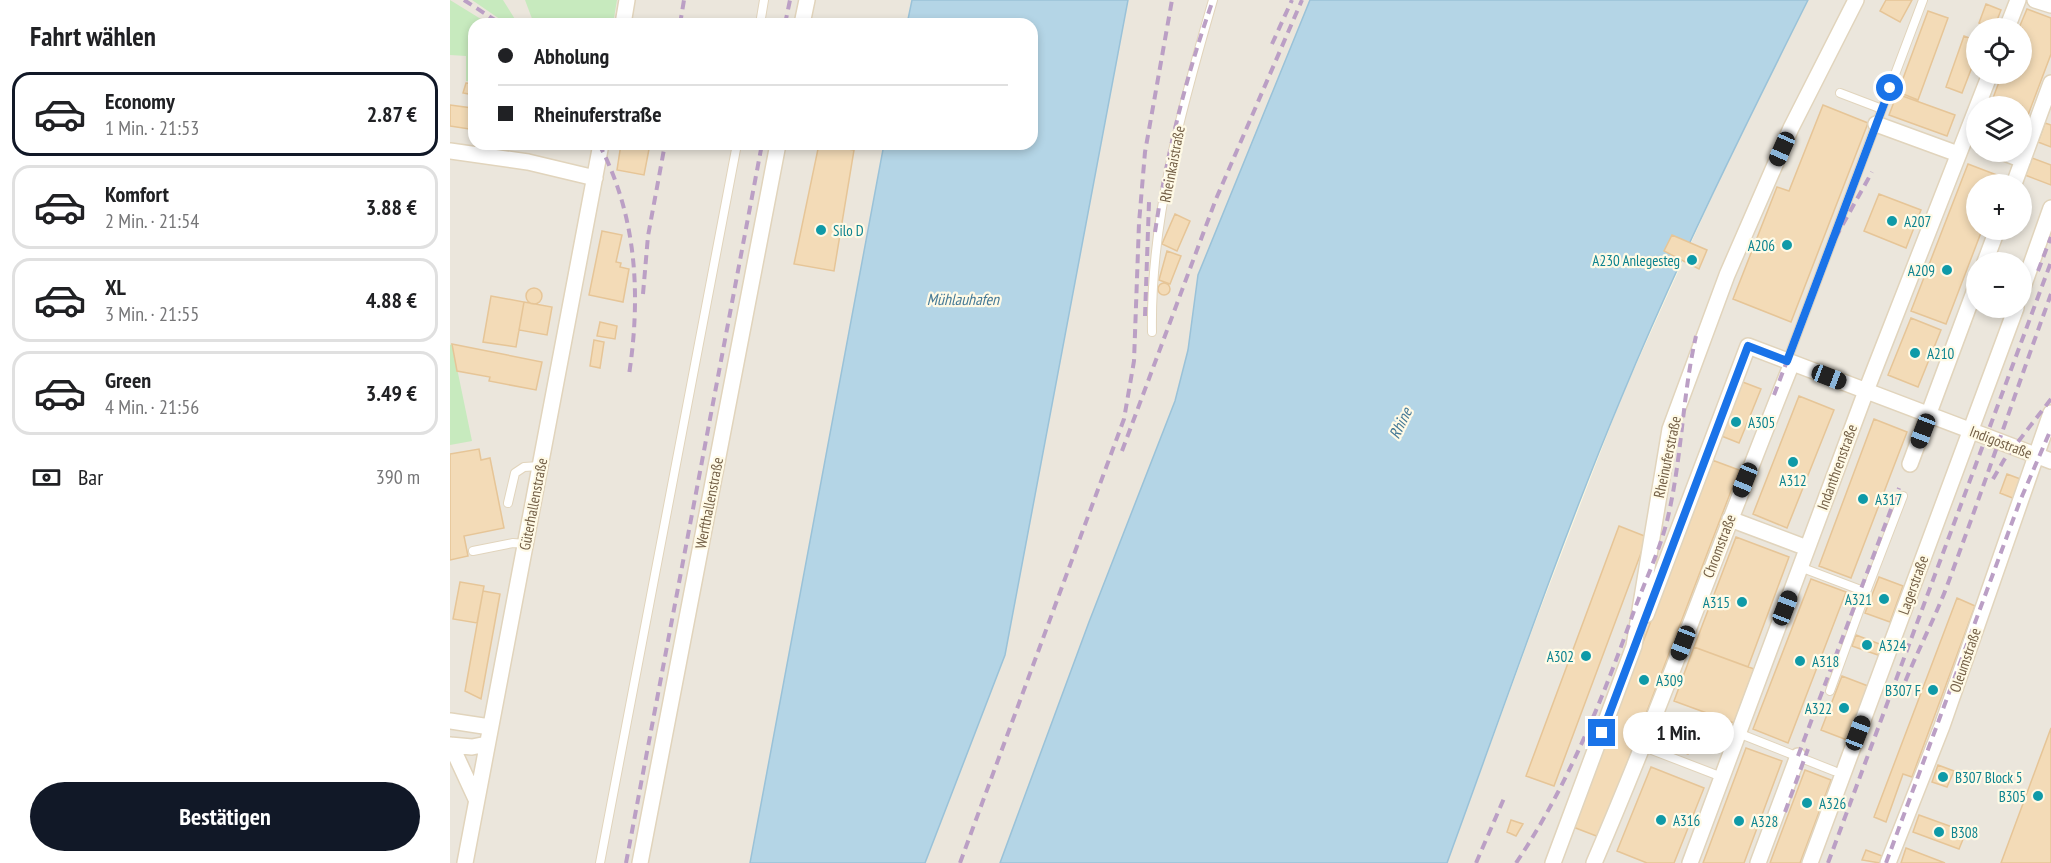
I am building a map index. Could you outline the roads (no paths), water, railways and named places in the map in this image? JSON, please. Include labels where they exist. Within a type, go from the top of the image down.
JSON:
[{"type":"street","points":[[624,18],[627,0]]},
{"type":"street","points":[[803,18],[807,0]]},
{"type":"street","name":"Rheinuferstraße","points":[[1553,863],[1634,646],[1670,429],[1727,275],[1791,128],[1856,0]]},
{"type":"street","points":[[2011,18],[2018,0]]},
{"type":"street","points":[[2035,0],[2051,6]]},
{"type":"street","points":[[2032,135],[2051,83]]},
{"type":"street","points":[[1879,117],[1958,154]]},
{"type":"street","name":"Indanthrenstraße","points":[[1690,863],[1866,391],[1958,154],[1966,145]]},
{"type":"street","name":"Güterhallenstraße","points":[[465,863],[600,150]]},
{"type":"street","name":"Werfthallenstraße","points":[[640,863],[777,150]]},
{"type":"street","points":[[450,151],[528,162],[595,178]]},
{"type":"street","points":[[2032,262],[2051,208]]},
{"type":"street","points":[[1910,464],[1966,314]]},
{"type":"street","name":"Lagerstraße","points":[[1810,863],[2012,318]]},
{"type":"street","name":"Indigostraße","points":[[1634,646],[1748,346],[2044,458]]},
{"type":"street","name":"Chromstraße","points":[[1593,863],[1644,747],[1790,362]]},
{"type":"street","name":"Oleumstraße","points":[[1888,863],[2044,458],[2051,413]]},
{"type":"street","points":[[1730,519],[1807,548]]},
{"type":"street","points":[[450,721],[490,727]]},
{"type":"street","points":[[450,745],[472,747],[487,744]]},
{"type":"street","points":[[450,745],[476,799]]},
{"type":"street","points":[[1758,863],[1798,756]]},
{"type":"lane","points":[[761,18],[764,0]]},
{"type":"lane","name":"Rheinkaistraße","points":[[1152,332],[1151,299],[1160,225],[1185,96],[1213,0]]},
{"type":"lane","points":[[1790,362],[1923,0]]},
{"type":"lane","points":[[1840,93],[1879,117]]},
{"type":"lane","points":[[600,863],[736,150]]},
{"type":"lane","points":[[508,504],[515,473],[519,469],[540,466]]},
{"type":"lane","points":[[1830,691],[1903,496]]},
{"type":"lane","points":[[473,551],[513,543],[525,544]]},
{"type":"lane","points":[[1800,567],[1866,592]]},
{"type":"lane","points":[[1738,733],[1834,771]]},
{"type":"lane","points":[[1644,747],[1722,777]]},
{"type":"water","name":"Mühlauhafen","points":[[912,0],[1128,0],[1005,655],[925,863],[750,863],[883,150],[1038,150],[1038,18],[908,18]]},
{"type":"water","name":"Rhine","points":[[1310,0],[1808,0],[1688,246],[1622,396],[1554,570],[1447,863],[1000,863],[1089,622],[1175,401],[1188,350],[1198,275]]},
{"type":"railway","points":[[464,0],[492,18]]},
{"type":"railway","points":[[681,18],[684,0]]},
{"type":"railway","points":[[786,18],[790,0]]},
{"type":"railway","points":[[960,863],[1124,419],[1134,361],[1139,223],[1145,152],[1172,0]]},
{"type":"railway","points":[[1155,232],[1178,115],[1213,0]]},
{"type":"railway","points":[[1272,44],[1292,0]]},
{"type":"railway","points":[[1122,451],[1216,199],[1302,0]]},
{"type":"railway","points":[[602,150],[621,199],[633,256],[635,315],[629,375]]},
{"type":"railway","points":[[643,294],[648,236],[664,150]]},
{"type":"railway","points":[[626,863],[761,150]]},
{"type":"railway","points":[[1828,251],[1872,172]]},
{"type":"railway","points":[[1145,316],[1149,202]]},
{"type":"railway","points":[[2038,271],[2051,237]]},
{"type":"railway","points":[[1828,863],[2051,262]]},
{"type":"railway","points":[[1900,695],[1947,586],[2051,294]]},
{"type":"railway","points":[[1516,863],[1535,834],[1583,741],[1660,544],[1672,498],[1696,336]]},
{"type":"railway","points":[[1774,395],[1787,361]]},
{"type":"railway","points":[[1993,479],[2004,460],[2051,399]]},
{"type":"railway","points":[[1886,863],[2020,501],[2051,429]]},
{"type":"railway","points":[[1798,756],[1899,488]]},
{"type":"railway","points":[[1785,812],[1808,749]]},
{"type":"railway","points":[[1476,863],[1505,796]]},
{"type":"place","name":"A207","points":[[1892,221]]},
{"type":"place","name":"Silo D","points":[[821,230]]},
{"type":"place","name":"A206","points":[[1787,245]]},
{"type":"place","name":"A230 Anlegesteg","points":[[1692,260]]},
{"type":"place","name":"A209","points":[[1947,270]]},
{"type":"place","name":"A210","points":[[1915,353]]},
{"type":"place","name":"A305","points":[[1736,422]]},
{"type":"place","name":"A312","points":[[1793,462]]},
{"type":"place","name":"A317","points":[[1863,499]]},
{"type":"place","name":"A321","points":[[1884,599]]},
{"type":"place","name":"A315","points":[[1742,602]]},
{"type":"place","name":"A324","points":[[1867,645]]},
{"type":"place","name":"A302","points":[[1586,656]]},
{"type":"place","name":"A318","points":[[1800,661]]},
{"type":"place","name":"A309","points":[[1644,680]]},
{"type":"place","name":"B307 F","points":[[1933,690]]},
{"type":"place","name":"A322","points":[[1844,708]]},
{"type":"place","name":"B307 Block 5","points":[[1943,777]]},
{"type":"place","name":"B305","points":[[2038,796]]},
{"type":"place","name":"A326","points":[[1807,803]]},
{"type":"place","name":"A316","points":[[1661,820]]},
{"type":"place","name":"A328","points":[[1739,821]]},
{"type":"place","name":"B308","points":[[1939,832]]}]
